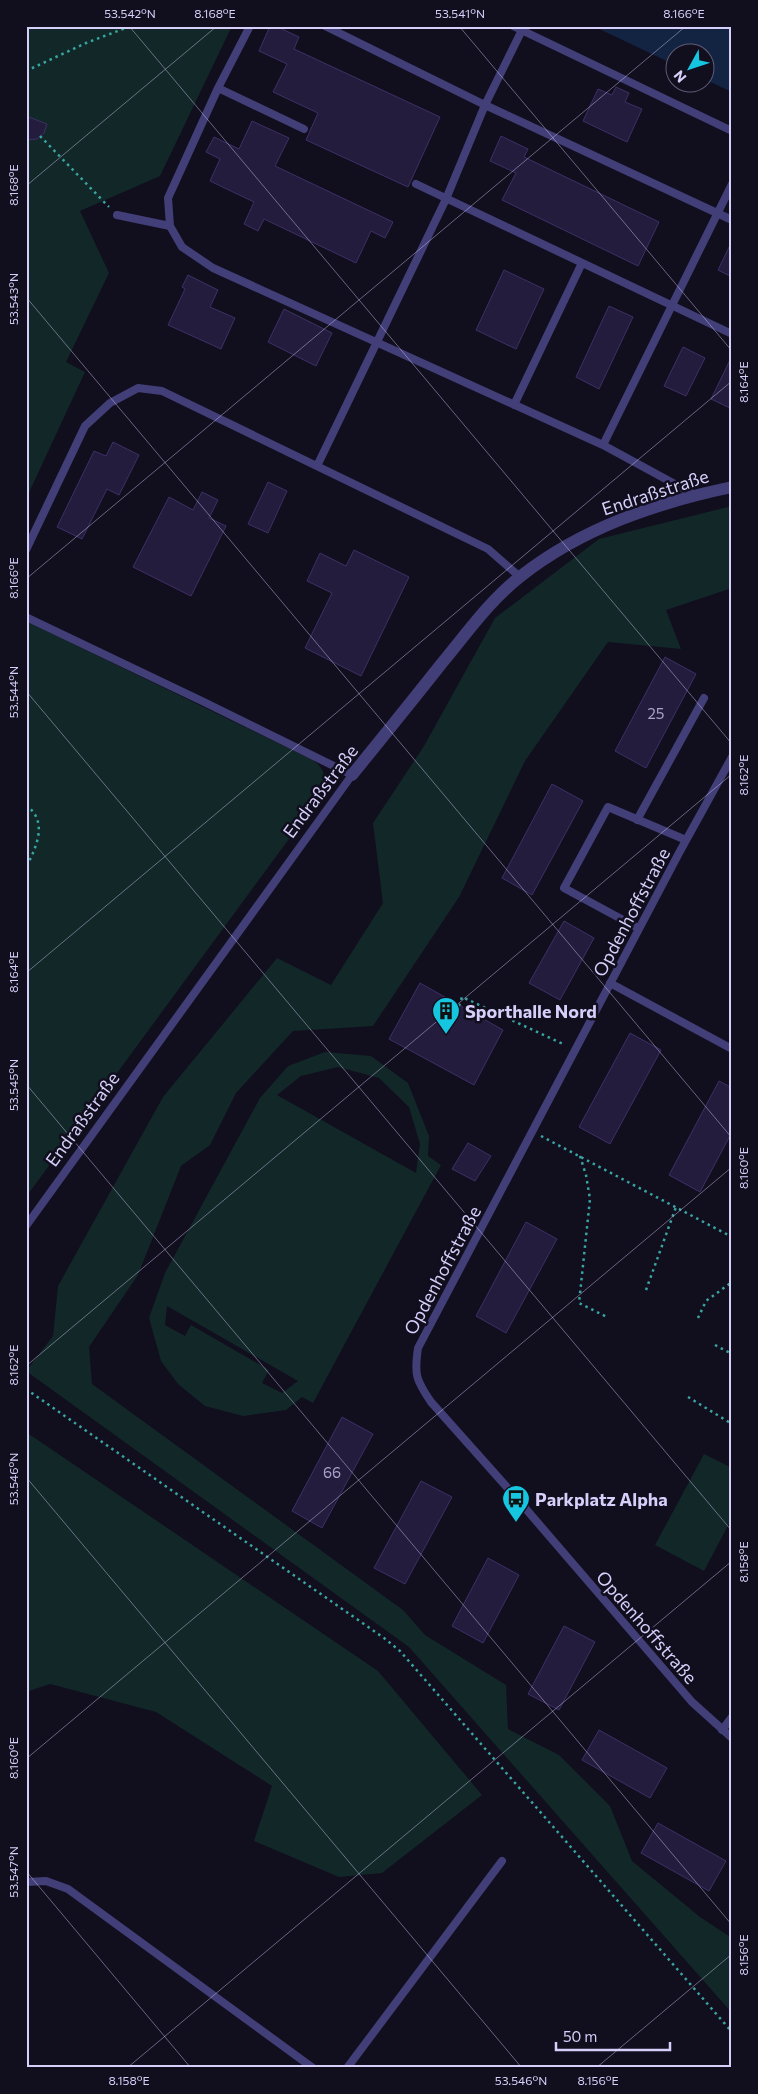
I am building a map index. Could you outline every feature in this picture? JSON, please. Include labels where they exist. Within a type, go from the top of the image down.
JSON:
[{"type":"street","name":"Endraßstraße","points":[[352,775],[481,614],[520,577],[567,545],[614,521],[695,495],[732,487]]},
{"type":"lane","points":[[250,26],[218,88],[168,198],[170,226],[182,247],[213,268],[603,445],[695,495]]},
{"type":"lane","points":[[325,26],[485,104],[732,220]]},
{"type":"lane","points":[[513,26],[732,131]]},
{"type":"lane","points":[[317,466],[446,199],[485,104],[522,30]]},
{"type":"lane","points":[[218,88],[304,129]]},
{"type":"lane","points":[[416,184],[732,334]]},
{"type":"lane","points":[[603,445],[732,184]]},
{"type":"lane","points":[[117,215],[170,226]]},
{"type":"lane","points":[[514,404],[582,263]]},
{"type":"lane","points":[[26,550],[85,426],[110,402],[138,388],[162,392],[488,549],[520,577]]},
{"type":"lane","points":[[26,617],[352,775]]},
{"type":"lane","points":[[637,820],[704,698]]},
{"type":"lane","name":"Opdenhoffstraße","points":[[732,757],[638,928],[418,1348],[415,1369],[420,1386],[431,1402],[692,1702],[732,1738]]},
{"type":"lane","name":"Endraßstraße","points":[[26,1226],[352,775]]},
{"type":"lane","points":[[638,928],[564,888],[608,807],[686,840]]},
{"type":"lane","points":[[610,983],[732,1049]]},
{"type":"lane","points":[[722,1730],[732,1717]]},
{"type":"lane","points":[[347,2068],[502,1861]]},
{"type":"lane","points":[[26,1882],[46,1881],[68,1889],[312,2068]]},
{"type":"path","points":[[26,70],[86,42],[131,26]]},
{"type":"path","points":[[40,136],[117,215]]},
{"type":"path","points":[[26,805],[38,820],[40,833],[26,868]]},
{"type":"path","points":[[459,1006],[462,997],[576,1049]]},
{"type":"path","points":[[532,1131],[732,1237]]},
{"type":"path","points":[[580,1156],[586,1175],[590,1199],[579,1303],[608,1318]]},
{"type":"path","points":[[646,1290],[676,1207]]},
{"type":"path","points":[[698,1318],[706,1301],[732,1282]]},
{"type":"path","points":[[715,1345],[732,1354]]},
{"type":"path","points":[[26,1388],[400,1650],[732,2032]]},
{"type":"path","points":[[688,1397],[732,1424]]},
{"type":"green space","points":[[26,26],[232,26],[160,176],[80,211],[109,273],[66,362],[85,372],[26,499]]},
{"type":"green space","points":[[732,506],[732,588],[666,610],[681,649],[608,642],[525,761],[459,897],[373,1026],[293,1031],[236,1093],[210,1145],[181,1166],[138,1275],[89,1347],[92,1384],[403,1610],[425,1635],[506,1685],[508,1729],[559,1755],[610,1806],[632,1861],[700,1917],[732,1938],[732,2013],[409,1647],[26,1371],[53,1336],[58,1286],[163,1097],[277,958],[331,985],[383,903],[373,823],[424,746],[495,618],[599,539]]},
{"type":"green space","points":[[26,621],[313,760],[323,771],[325,784],[322,794],[26,1197]]},
{"type":"green space","points":[[325,1052],[371,1056],[408,1083],[429,1136],[428,1156],[441,1165],[313,1403],[302,1397],[286,1410],[243,1416],[205,1406],[178,1384],[161,1361],[149,1318],[165,1273],[260,1098],[288,1066]],"holes":[[[338,1067],[379,1078],[409,1107],[420,1144],[416,1173],[277,1095],[301,1076]],[[167,1306],[298,1381],[282,1393],[262,1383],[269,1370],[191,1325],[185,1336],[165,1325]]]},
{"type":"green space","points":[[26,1432],[378,1671],[482,1795],[382,1873],[339,1877],[254,1841],[272,1786],[156,1712],[50,1684],[26,1692]]},
{"type":"green space","points":[[704,1454],[732,1468],[732,1518],[704,1571],[655,1545]]},
{"type":"water","points":[[593,26],[732,26],[732,92],[716,85],[716,42],[666,42],[666,61]]},
{"type":"building","points":[[270,26],[276,26],[299,37],[294,49],[440,117],[408,187],[306,140],[318,113],[273,92],[287,64],[259,51]]},
{"type":"building","points":[[616,87],[629,93],[625,102],[642,109],[627,142],[583,121],[598,89],[612,95]]},
{"type":"building","points":[[26,116],[47,124],[44,133],[37,139],[26,140]]},
{"type":"building","points":[[252,121],[289,138],[275,166],[393,222],[385,238],[371,231],[356,263],[264,219],[258,231],[244,224],[254,202],[210,181],[220,159],[206,152],[214,137],[239,149]]},
{"type":"building","points":[[501,136],[528,149],[524,157],[659,222],[638,266],[502,200],[516,173],[490,161]]},
{"type":"building","points":[[732,241],[732,277],[718,270]]},
{"type":"building","points":[[504,270],[544,289],[516,349],[476,330]]},
{"type":"building","points":[[188,275],[218,290],[210,307],[235,318],[221,349],[168,325],[185,289],[182,287]]},
{"type":"building","points":[[609,306],[633,317],[599,389],[576,377]]},
{"type":"building","points":[[284,309],[332,333],[316,366],[268,342]]},
{"type":"building","points":[[683,347],[705,358],[686,396],[664,386]]},
{"type":"building","points":[[732,356],[732,409],[711,399]]},
{"type":"building","points":[[113,442],[139,455],[119,495],[107,489],[82,539],[57,527],[94,451],[106,456]]},
{"type":"building","points":[[268,482],[287,491],[268,533],[248,524]]},
{"type":"building","points":[[202,492],[218,500],[209,518],[226,526],[191,596],[133,567],[169,497],[193,510]]},
{"type":"building","points":[[354,550],[409,577],[361,676],[305,648],[332,593],[307,581],[320,553],[346,566]]},
{"type":"building","points":[[665,657],[696,674],[646,768],[615,751]]},
{"type":"building","points":[[552,784],[583,801],[532,895],[502,878]]},
{"type":"building","points":[[564,921],[594,938],[560,1000],[529,983]]},
{"type":"building","name":"Sporthalle Nord","points":[[420,983],[503,1030],[474,1085],[389,1039]]},
{"type":"building","points":[[630,1033],[661,1050],[610,1144],[579,1127]]},
{"type":"building","points":[[719,1081],[732,1088],[732,1132],[700,1192],[669,1175]]},
{"type":"building","points":[[468,1143],[491,1156],[475,1181],[452,1169]]},
{"type":"building","points":[[526,1222],[557,1239],[506,1333],[476,1316]]},
{"type":"building","points":[[342,1417],[373,1434],[322,1528],[292,1511]]},
{"type":"building","points":[[421,1481],[452,1497],[405,1584],[374,1568]]},
{"type":"building","points":[[488,1558],[519,1575],[483,1643],[452,1626]]},
{"type":"building","points":[[564,1626],[595,1642],[559,1710],[528,1694]]},
{"type":"building","points":[[599,1730],[667,1768],[650,1798],[582,1760]]},
{"type":"building","points":[[658,1823],[726,1861],[709,1891],[641,1853]]},
{"type":"place","name":"Sporthalle Nord","points":[[446,1035]]},
{"type":"place","name":"Parkplatz Alpha","points":[[516,1523]]}]
